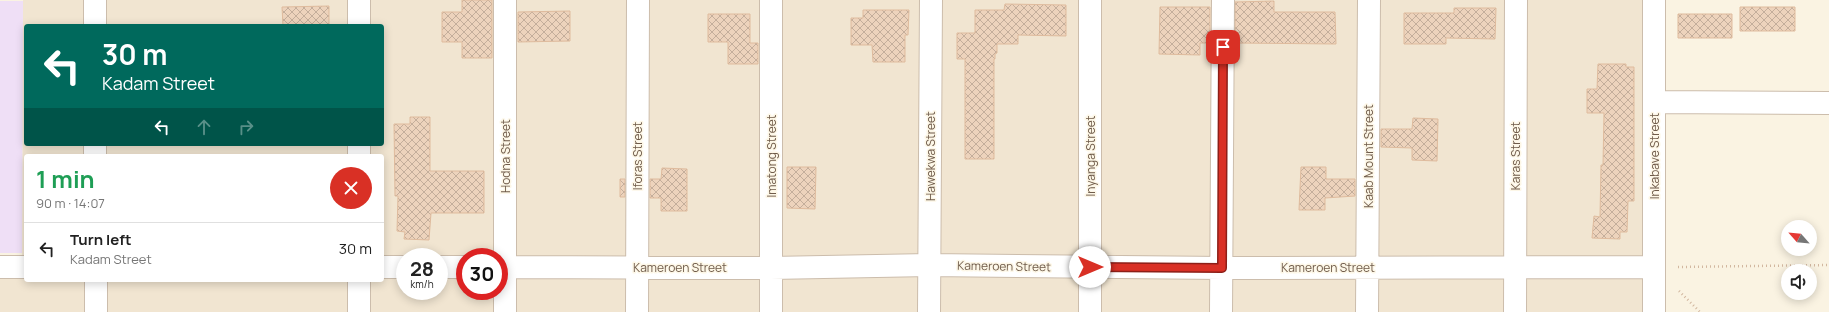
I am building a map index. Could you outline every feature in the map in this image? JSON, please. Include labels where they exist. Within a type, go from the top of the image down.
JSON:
[{"type":"street","points":[[95,0],[95,24]]},
{"type":"street","points":[[359,0],[359,24]]},
{"type":"street","name":"Hodna Street","points":[[502,248],[505,0]]},
{"type":"street","name":"Iforas Street","points":[[637,312],[638,0]]},
{"type":"street","name":"Imatong Street","points":[[771,0],[771,312]]},
{"type":"street","name":"Hawekwa Street","points":[[929,312],[932,0]]},
{"type":"street","name":"Inyanga Street","points":[[1090,0],[1090,312]]},
{"type":"street","points":[[1221,312],[1223,0]]},
{"type":"street","name":"Kaab Mount Street","points":[[1367,312],[1369,0]]},
{"type":"street","name":"Karas Street","points":[[1515,312],[1516,0]]},
{"type":"street","name":"Inkabave Street","points":[[1654,0],[1654,312]]},
{"type":"street","points":[[1654,102],[1829,103]]},
{"type":"street","name":"Kameroen Street","points":[[508,267],[771,268],[929,265],[1222,268],[1654,267]]},
{"type":"street","points":[[0,267],[24,267]]},
{"type":"street","points":[[384,267],[396,267]]},
{"type":"street","points":[[96,282],[96,312]]},
{"type":"street","points":[[359,282],[359,312]]},
{"type":"street","name":"Hodna Street","points":[[505,300],[506,312]]},
{"type":"path","points":[[1654,267],[1829,265]]},
{"type":"shaded area","points":[[23,0],[1655,0],[1655,312],[0,312],[0,265],[22,264]]},
{"type":"shaded area","points":[[0,1],[23,1],[22,253],[0,253]]},
{"type":"building","points":[[462,0],[492,0],[492,58],[462,58],[462,42],[442,42],[442,12],[462,12]]},
{"type":"building","points":[[1274,1],[1274,12],[1335,12],[1336,44],[1235,43],[1235,2]]},
{"type":"building","points":[[1005,4],[1066,5],[1066,36],[1018,35],[1018,44],[997,44],[997,53],[995,54],[994,59],[994,159],[965,159],[965,59],[957,59],[957,33],[975,33],[975,10],[1004,10]]},
{"type":"building","points":[[329,6],[329,24],[283,24],[282,7]]},
{"type":"building","points":[[1160,7],[1210,7],[1210,43],[1200,43],[1200,55],[1159,54]]},
{"type":"building","points":[[1740,7],[1795,7],[1795,31],[1740,31]]},
{"type":"building","points":[[1454,8],[1496,8],[1495,39],[1446,38],[1446,44],[1404,44],[1404,13],[1454,13]]},
{"type":"building","points":[[863,10],[909,10],[908,35],[905,35],[905,62],[873,62],[872,45],[851,45],[851,18],[863,18]]},
{"type":"building","points":[[570,11],[570,41],[518,42],[518,12]]},
{"type":"building","points":[[708,14],[750,14],[750,43],[758,43],[758,64],[728,64],[728,42],[708,42]]},
{"type":"building","points":[[1678,14],[1732,14],[1732,38],[1678,38]]},
{"type":"building","points":[[1598,64],[1626,64],[1626,67],[1634,67],[1634,201],[1628,201],[1627,232],[1620,232],[1620,239],[1592,238],[1594,216],[1600,217],[1604,113],[1587,113],[1587,89],[1597,89]]},
{"type":"building","points":[[410,117],[430,117],[430,171],[484,171],[484,213],[431,213],[429,240],[404,239],[405,232],[397,231],[398,196],[395,196],[394,124],[410,124]]},
{"type":"building","points":[[1413,118],[1438,119],[1437,161],[1412,160],[1412,148],[1381,147],[1381,129],[1412,129]]},
{"type":"building","points":[[787,167],[816,167],[815,209],[787,208]]},
{"type":"building","points":[[1301,167],[1326,167],[1326,179],[1355,179],[1355,196],[1325,198],[1325,210],[1299,210]]},
{"type":"building","points":[[662,168],[687,169],[687,211],[661,211],[661,198],[650,198],[650,179],[661,179]]},
{"type":"building","points":[[620,179],[625,179],[625,197],[620,197]]},
{"type":"route","points":[[1090,267],[1222,268],[1223,47]]}]
